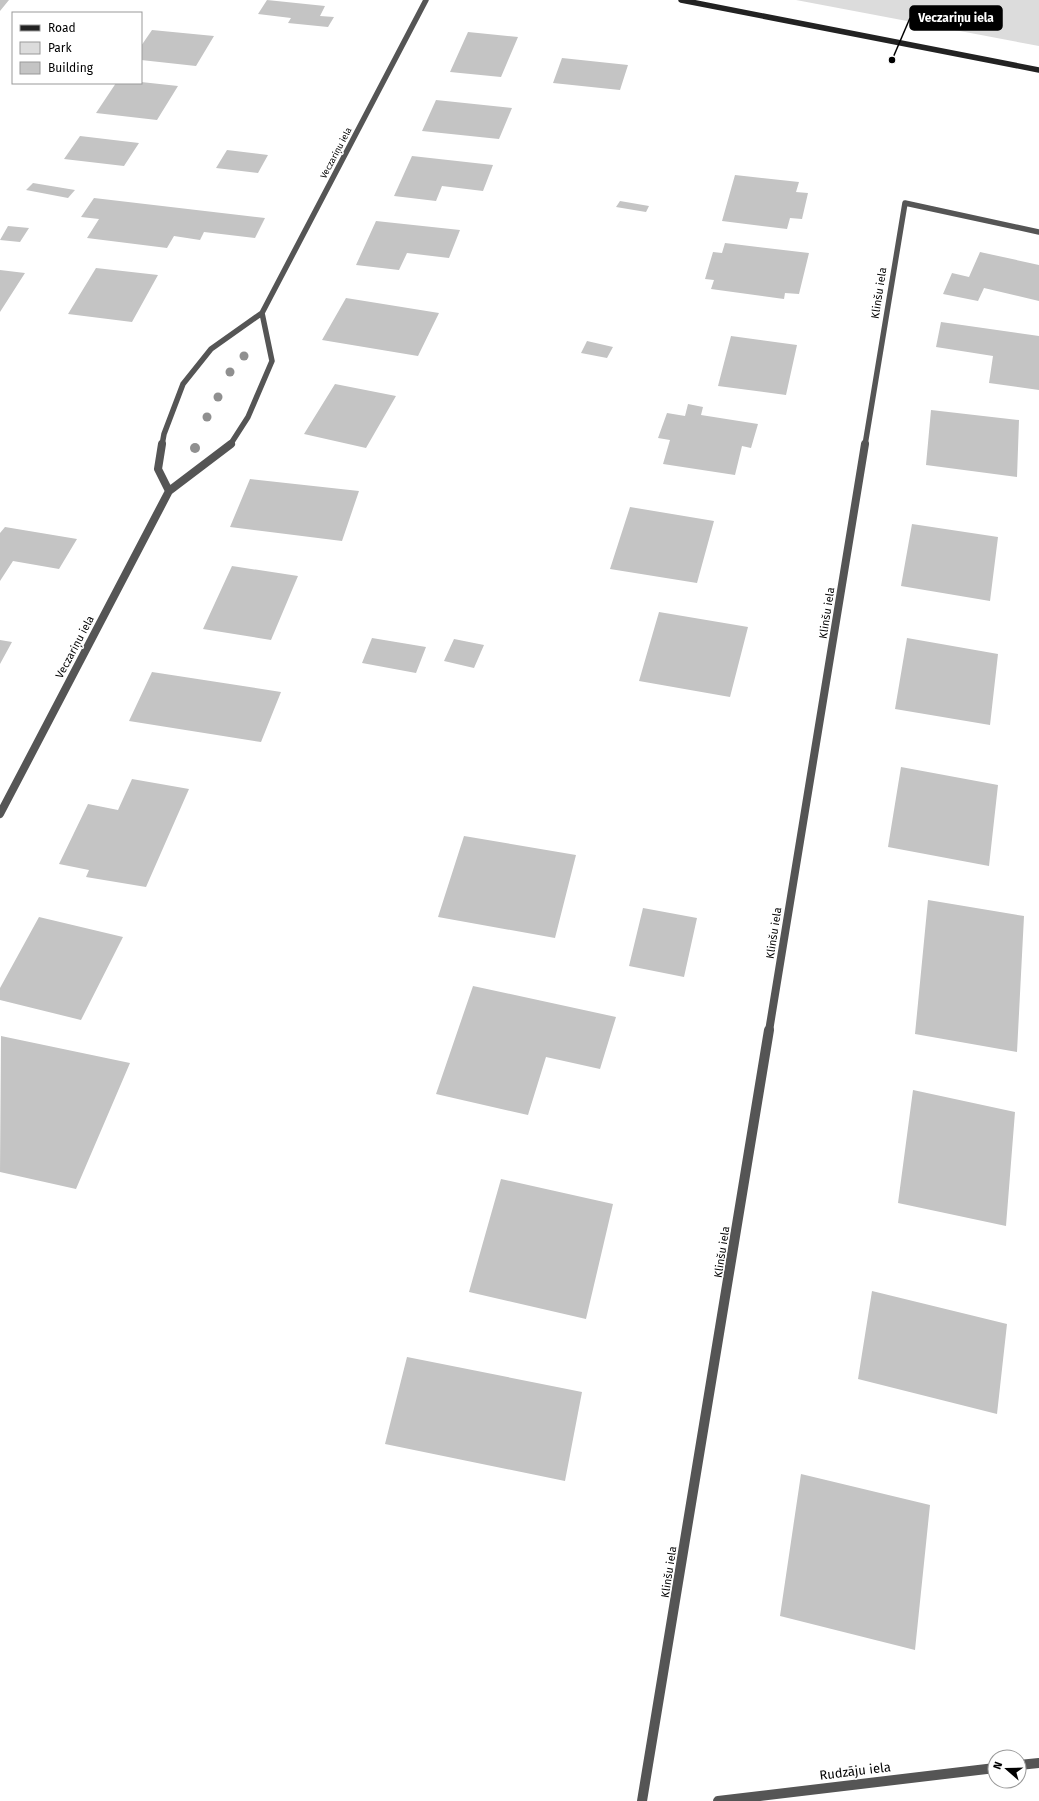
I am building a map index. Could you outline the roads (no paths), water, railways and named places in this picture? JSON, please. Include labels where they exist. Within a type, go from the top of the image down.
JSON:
[{"type":"main road","points":[[681,0],[1039,70]]},
{"type":"street","name":"Veczariņu iela","points":[[169,491],[158,469],[164,434],[183,384],[211,349],[262,314],[426,0]]},
{"type":"street","name":"Klinšu iela","points":[[642,1801],[905,203],[1039,232]]},
{"type":"street","name":"Veczariņu iela","points":[[0,814],[169,491],[230,445],[248,417],[272,361],[262,314]]},
{"type":"street","points":[[1027,1764],[1039,1763]]},
{"type":"street","name":"Rudzāju iela","points":[[718,1801],[987,1769]]},
{"type":"place","name":"Veczariņu iela","points":[[892,60]]}]
